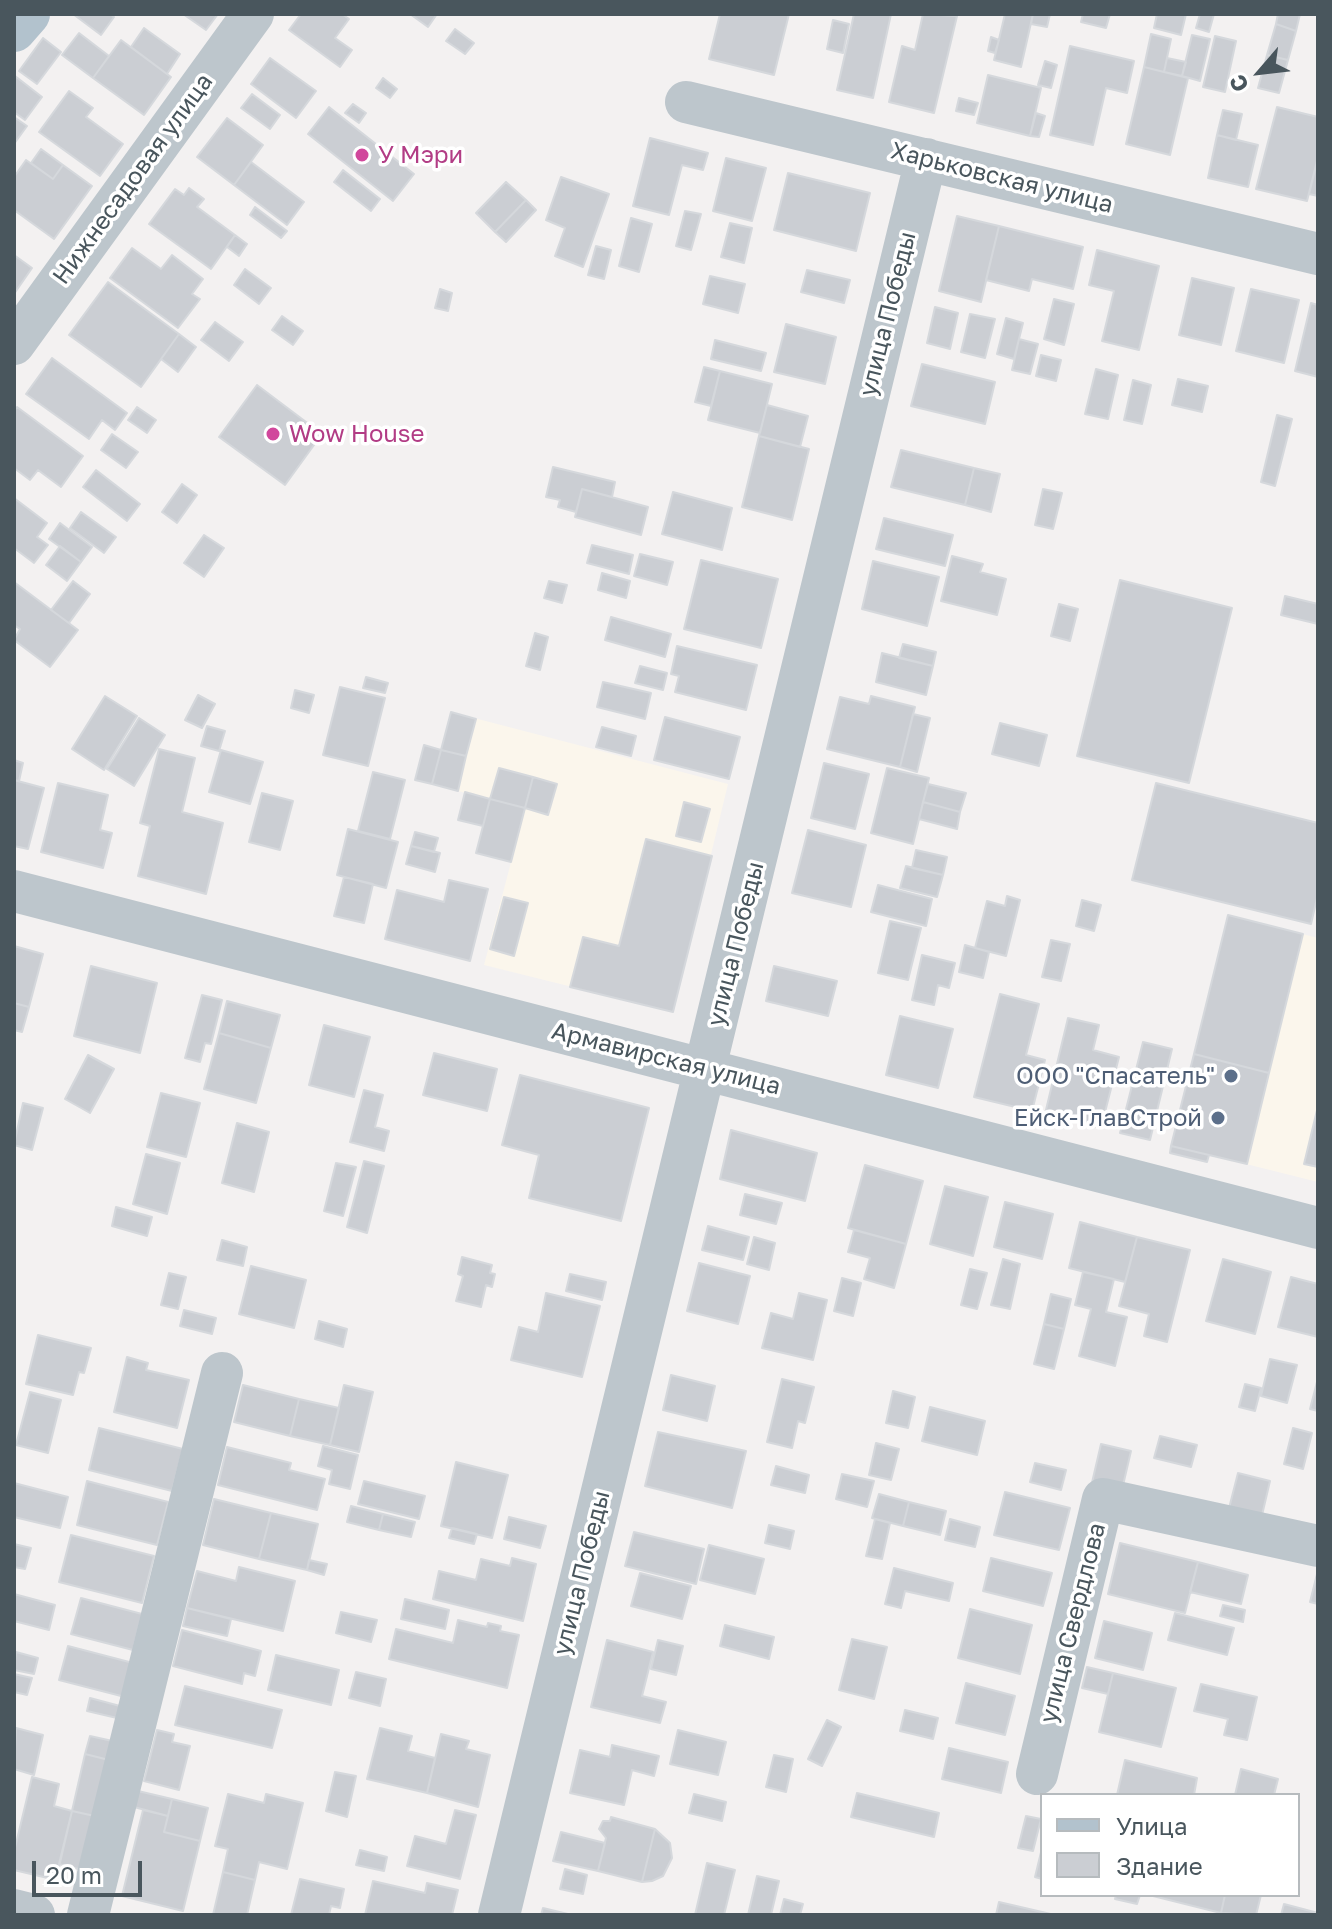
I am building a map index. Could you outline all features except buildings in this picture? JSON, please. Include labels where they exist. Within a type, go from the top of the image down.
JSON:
[{"type":"main road","points":[[14,30],[28,14]]},
{"type":"street","name":"Нижнесадовая улица","points":[[14,344],[253,14]]},
{"type":"street","name":"Харьковская улица","points":[[686,102],[1318,254]]},
{"type":"street","name":"улица Победы","points":[[499,1915],[926,159]]},
{"type":"street","name":"Армавирская улица","points":[[14,891],[1318,1228]]},
{"type":"street","points":[[88,1915],[222,1373]]},
{"type":"street","name":"улица Свердлова","points":[[1037,1774],[1103,1499],[1318,1546]]},
{"type":"street","points":[[14,1910],[34,1915]]},
{"type":"shaded area","points":[[451,712],[728,784],[673,1012],[484,965],[525,809],[432,784]]},
{"type":"shaded area","points":[[1228,915],[1318,938],[1318,1182],[1210,1155],[1207,1162],[1170,1153]]},
{"type":"place","name":"У Мэри","points":[[362,155]]},
{"type":"place","name":"Wow House","points":[[273,434]]},
{"type":"place","name":"ООО \"Спасатель\"","points":[[1231,1076]]},
{"type":"place","name":"Ейск-ГлавСтрой","points":[[1218,1118]]}]
